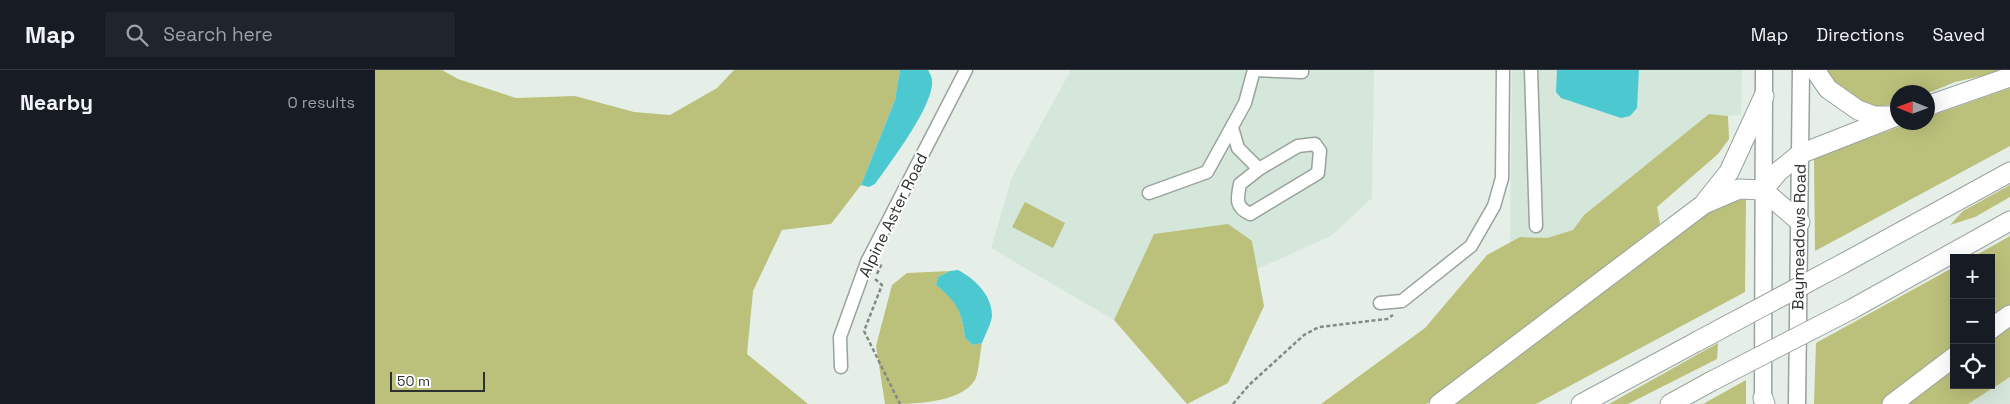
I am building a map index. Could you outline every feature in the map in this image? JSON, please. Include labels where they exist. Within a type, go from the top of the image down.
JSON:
[{"type":"highway","points":[[1815,70],[1828,89],[1858,110],[1874,116],[1890,116]]},
{"type":"highway","points":[[1935,103],[2010,77]]},
{"type":"highway","points":[[1704,204],[1729,172],[1764,96]]},
{"type":"highway","points":[[1763,190],[1779,171],[1800,154],[1890,119]]},
{"type":"highway","points":[[1581,404],[2010,172]]},
{"type":"highway","points":[[1439,404],[1704,204],[1739,188],[1763,190],[1800,222]]},
{"type":"highway","points":[[1671,404],[1852,309],[2010,222]]},
{"type":"highway","points":[[1995,326],[2010,315]]},
{"type":"highway","points":[[1892,404],[1950,360]]},
{"type":"main road","points":[[1763,402],[1764,70]]},
{"type":"main road","name":"Baymeadows Road","points":[[1797,404],[1801,70]]},
{"type":"street","name":"Alpine Aster Road","points":[[841,367],[840,337],[867,262],[967,70]]},
{"type":"street","points":[[1149,193],[1207,172],[1245,103],[1254,70],[1302,72],[1302,70]]},
{"type":"street","points":[[1380,303],[1402,301],[1471,246],[1494,206],[1503,178],[1503,70]]},
{"type":"street","points":[[1531,70],[1536,226]]},
{"type":"street","points":[[1232,128],[1237,148],[1259,169]]},
{"type":"street","points":[[1315,144],[1320,151],[1318,173],[1250,214],[1242,210],[1237,200],[1240,184],[1259,169],[1298,146],[1315,144]]},
{"type":"path","points":[[882,263],[875,280],[882,285],[864,331],[900,404]]},
{"type":"path","points":[[1233,404],[1255,379],[1304,335],[1319,327],[1387,319],[1395,313]]},
{"type":"shaded area","points":[[1071,70],[1374,70],[1372,198],[1331,236],[1257,269],[1252,241],[1154,234],[1114,320],[991,248],[1012,177]]},
{"type":"shaded area","points":[[1512,70],[1742,70],[1741,115],[1709,114],[1584,215],[1573,230],[1547,238],[1520,237],[1510,243]]},
{"type":"shaded area","points":[[2010,377],[2010,404],[1968,404],[1991,389],[1995,389],[1995,387]]},
{"type":"green space","points":[[375,70],[442,70],[458,79],[516,98],[575,96],[634,112],[670,115],[717,88],[734,70],[900,70],[895,100],[861,185],[831,224],[782,230],[753,291],[747,354],[808,404],[375,404]]},
{"type":"green space","points":[[1824,70],[2009,70],[1955,82],[1935,90],[1935,85],[1890,85],[1890,104],[1883,106],[1872,107],[1862,105],[1847,97]]},
{"type":"green space","points":[[2010,88],[2010,146],[1815,251],[1814,158],[1891,130],[1935,130],[1935,115]]},
{"type":"green space","points":[[1709,114],[1728,116],[1729,139],[1718,154],[1657,207],[1660,224],[1431,401],[1426,404],[1321,404],[1425,328],[1487,255],[1520,237],[1547,238],[1573,230],[1584,215]]},
{"type":"green space","points":[[2010,185],[2010,197],[1975,217],[1950,225],[1963,211]]},
{"type":"green space","points":[[1746,199],[1745,292],[1536,404],[1452,404],[1704,214],[1730,202]]},
{"type":"green space","points":[[1025,202],[1065,223],[1053,248],[1012,227]]},
{"type":"green space","points":[[1228,224],[1252,241],[1264,306],[1228,383],[1187,404],[1114,320],[1154,234]]},
{"type":"green space","points":[[2010,236],[2010,307],[1995,318],[1995,254],[1978,254]]},
{"type":"green space","points":[[1950,269],[1950,352],[1882,404],[1814,404],[1816,343]]},
{"type":"green space","points":[[950,271],[938,277],[936,285],[950,297],[958,308],[965,338],[973,345],[982,343],[975,380],[968,388],[947,398],[921,403],[885,404],[876,346],[892,285],[907,273]]},
{"type":"green space","points":[[2010,326],[2010,377],[1995,387],[1995,344],[1995,337]]},
{"type":"green space","points":[[1718,343],[1717,359],[1628,404],[1609,404]]},
{"type":"green space","points":[[1950,371],[1950,389],[1991,389],[1968,404],[1906,404]]},
{"type":"green space","points":[[1746,380],[1746,404],[1703,404]]},
{"type":"water","points":[[900,70],[928,70],[932,80],[931,91],[919,119],[910,134],[875,184],[869,187],[861,185],[895,100]]},
{"type":"water","points":[[1557,70],[1639,70],[1637,108],[1630,116],[1621,118],[1561,98],[1556,92]]},
{"type":"water","points":[[958,270],[981,288],[989,301],[992,316],[982,343],[973,345],[965,338],[960,314],[954,302],[936,285],[938,277],[950,271]]}]
